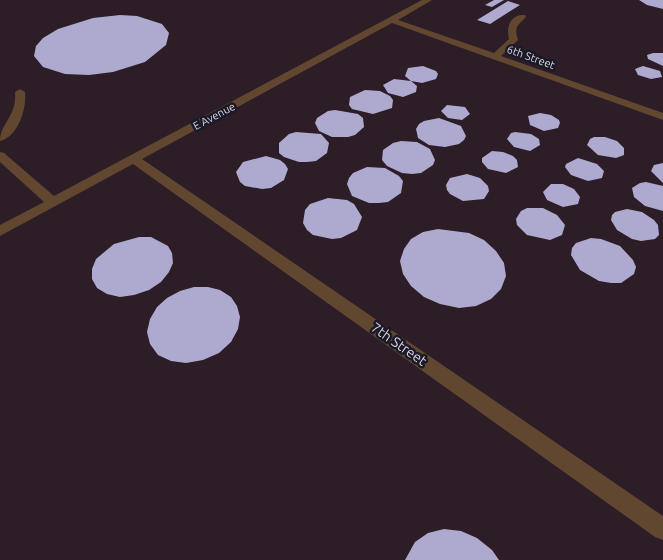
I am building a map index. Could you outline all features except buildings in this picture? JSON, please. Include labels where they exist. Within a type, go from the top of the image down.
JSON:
[{"type":"lane","name":"E Avenue","points":[[0,231],[428,0]]},
{"type":"lane","points":[[495,57],[514,40],[511,30],[513,23],[522,17]]},
{"type":"lane","name":"6th Street","points":[[391,20],[663,117]]},
{"type":"lane","points":[[0,138],[15,121],[22,104],[20,92]]},
{"type":"lane","points":[[0,156],[53,203]]},
{"type":"lane","name":"7th Street","points":[[134,159],[663,530]]},
{"type":"shaded area","points":[[0,0],[663,0],[663,560],[0,560]]}]
